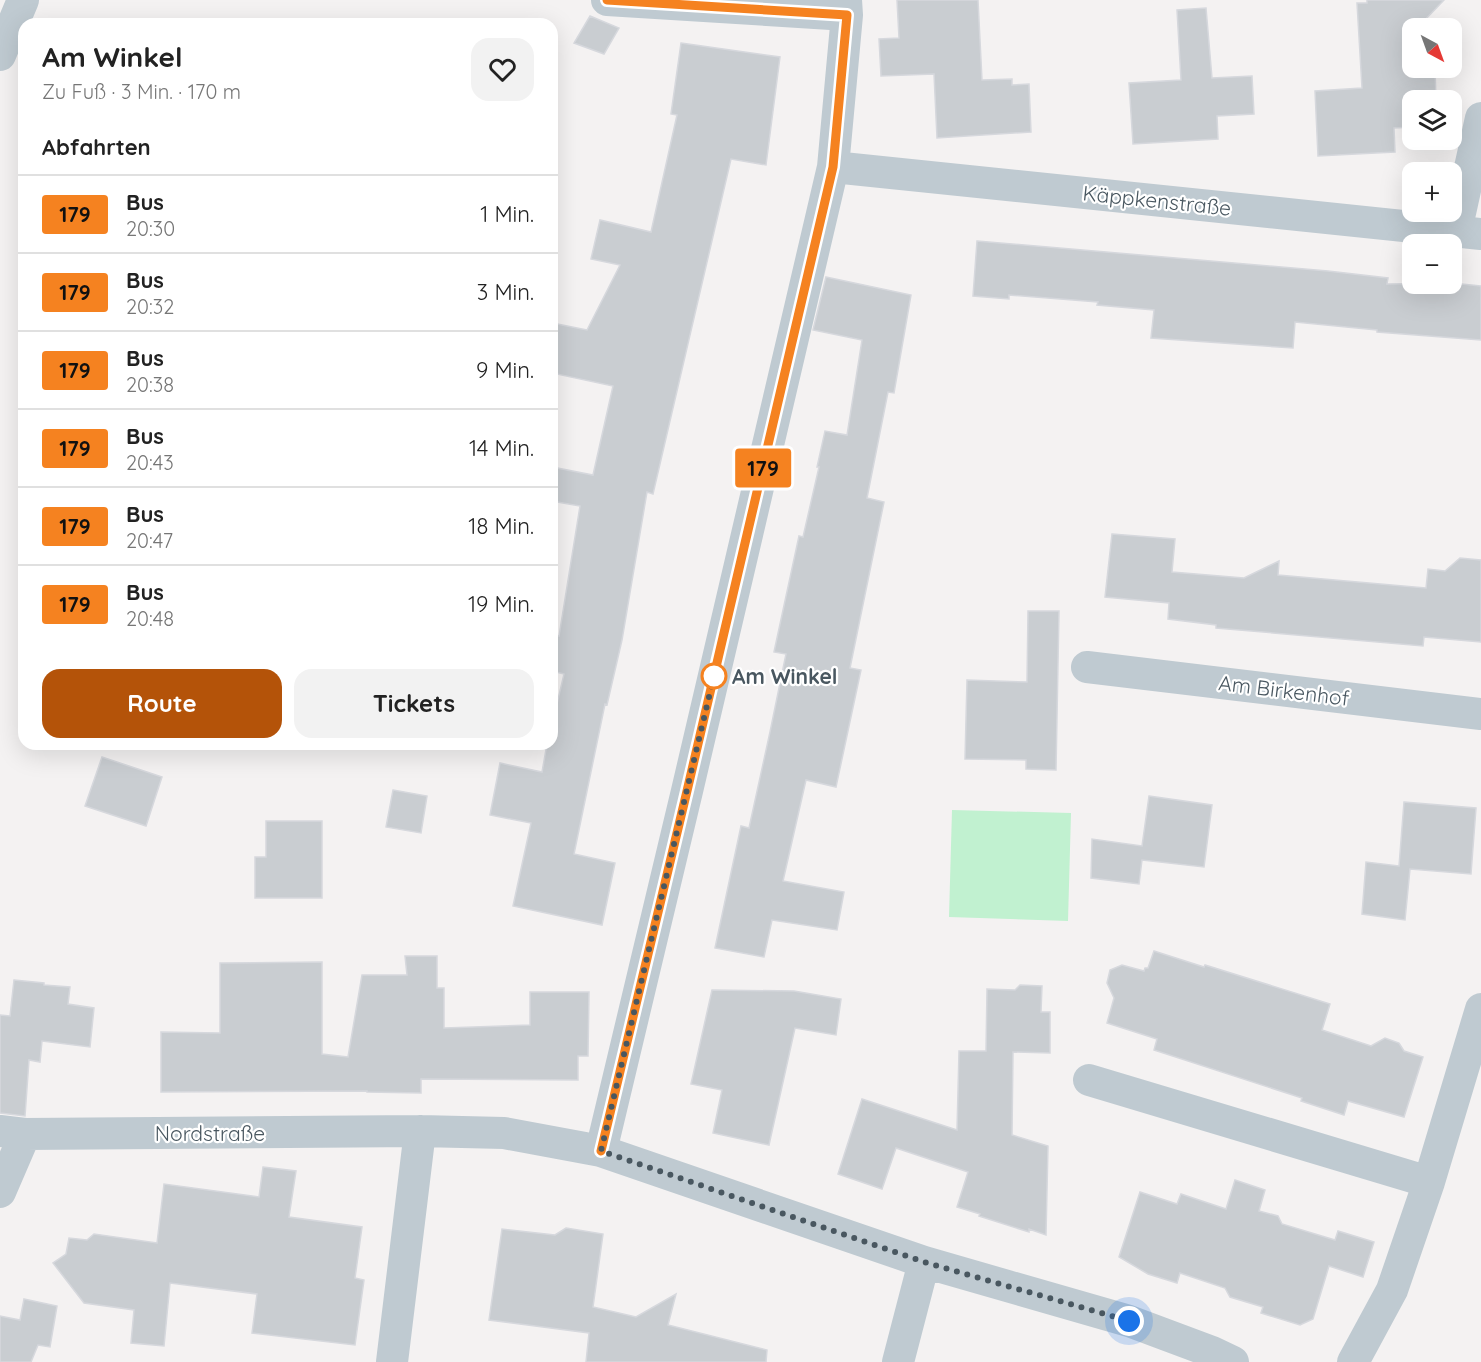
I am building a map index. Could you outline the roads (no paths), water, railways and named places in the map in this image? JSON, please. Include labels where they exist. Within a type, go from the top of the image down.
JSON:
[{"type":"street","points":[[0,56],[23,0]]},
{"type":"street","points":[[601,1151],[685,803],[833,167],[846,7],[607,0]]},
{"type":"street","points":[[1469,232],[1481,118]]},
{"type":"street","name":"Käppkenstraße","points":[[833,167],[1469,232]]},
{"type":"street","name":"Am Birkenhof","points":[[1087,667],[1481,714]]},
{"type":"street","points":[[1353,1362],[1392,1290],[1429,1182],[1481,1009]]},
{"type":"street","points":[[1089,1080],[1429,1182]]},
{"type":"street","points":[[392,1362],[420,1131]]},
{"type":"street","name":"Nordstraße","points":[[12,1133],[420,1131],[504,1133],[601,1151],[924,1262],[1129,1321],[1233,1362]]},
{"type":"street","points":[[0,1192],[12,1133]]},
{"type":"street","points":[[898,1362],[924,1262]]},
{"type":"place","name":"Am Winkel","points":[[714,676]]}]
